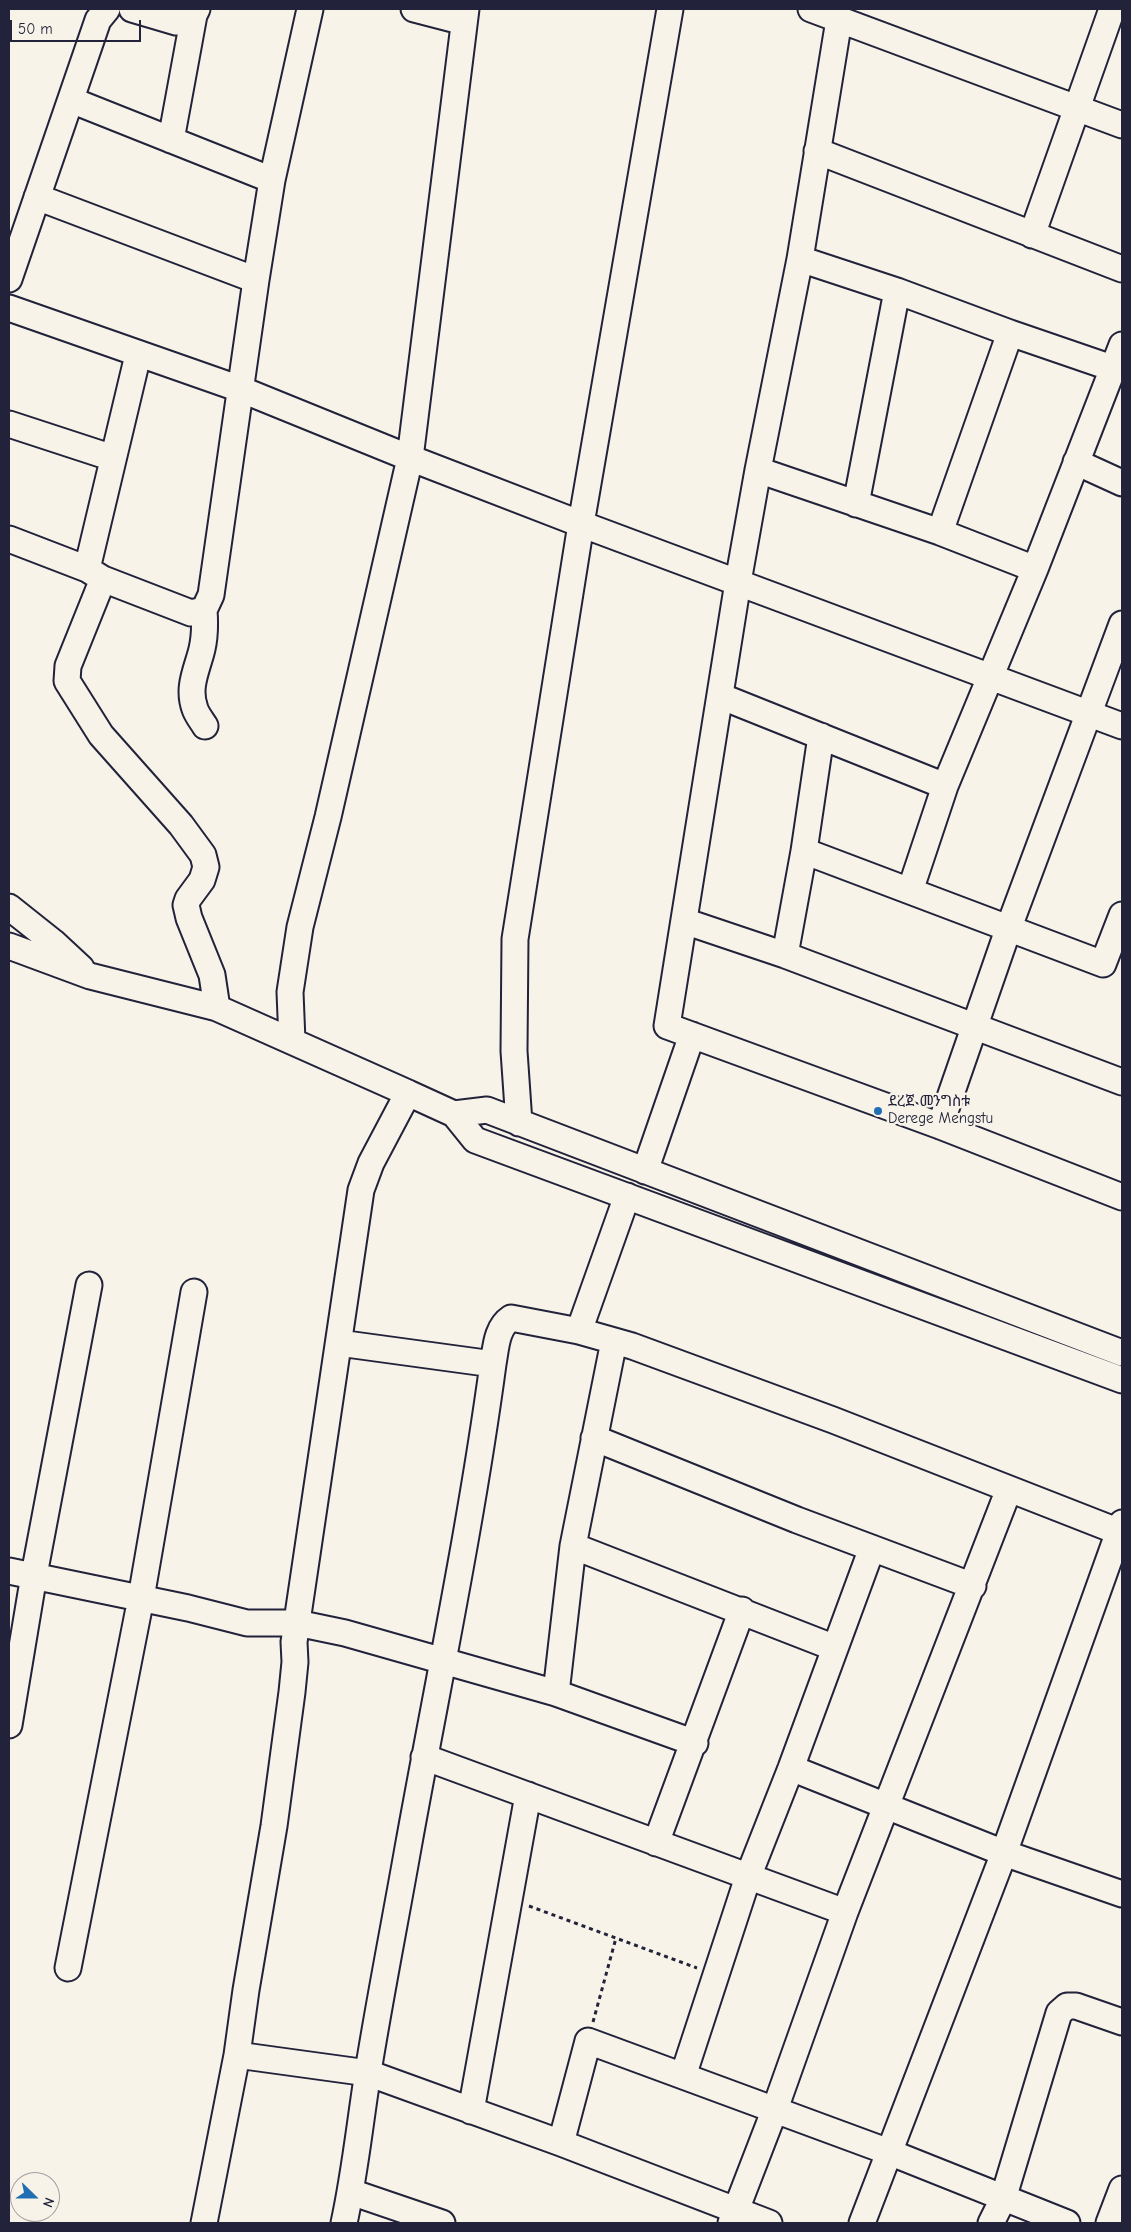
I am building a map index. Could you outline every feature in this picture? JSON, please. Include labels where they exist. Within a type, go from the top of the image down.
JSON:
[{"type":"street","points":[[9,278],[98,20],[107,9]]},
{"type":"street","points":[[132,9],[176,22],[195,12]]},
{"type":"street","points":[[205,726],[195,709],[192,677],[202,650],[205,626],[204,610],[211,595],[272,180],[310,9]]},
{"type":"street","points":[[292,1041],[290,992],[300,927],[328,817],[410,458],[465,15],[414,9]]},
{"type":"street","points":[[519,1123],[514,1051],[515,939],[582,524],[670,9]]},
{"type":"street","points":[[811,9],[1122,125]]},
{"type":"street","points":[[1032,234],[1112,9]]},
{"type":"street","points":[[171,140],[195,12]]},
{"type":"street","points":[[839,20],[800,259],[738,582],[667,1026],[940,1126],[1122,1197]]},
{"type":"street","points":[[71,100],[272,180]]},
{"type":"street","points":[[817,151],[1122,269]]},
{"type":"street","points":[[37,198],[256,280]]},
{"type":"street","points":[[800,259],[897,290],[1010,333],[1112,368]]},
{"type":"street","points":[[856,504],[897,290]]},
{"type":"street","points":[[9,308],[240,390],[582,524],[1122,726]]},
{"type":"street","points":[[940,532],[1010,333]]},
{"type":"street","points":[[910,891],[946,786],[989,677],[1035,569],[1122,345]]},
{"type":"street","points":[[138,355],[113,458],[95,574],[68,666],[67,681],[101,735],[181,825],[203,855],[206,867],[202,880],[188,899],[186,906],[212,975],[217,1008]]},
{"type":"street","points":[[9,424],[113,458]]},
{"type":"street","points":[[1076,462],[1122,483]]},
{"type":"street","points":[[758,470],[940,532],[1035,569]]},
{"type":"street","points":[[9,539],[191,613],[204,610]]},
{"type":"street","points":[[940,1126],[1008,928],[1122,624]]},
{"type":"street","points":[[720,696],[946,786]]},
{"type":"street","points":[[786,955],[821,736]]},
{"type":"street","points":[[804,851],[1113,967],[1122,915]]},
{"type":"street","points":[[9,907],[53,942],[90,976]]},
{"type":"street","points":[[684,921],[786,955],[1122,1082]]},
{"type":"street","points":[[9,946],[90,976],[217,1008],[454,1114],[475,1140],[1122,1380]]},
{"type":"street","points":[[645,1171],[692,1035]]},
{"type":"street","points":[[204,2223],[237,2055],[274,1826],[292,1692],[295,1662],[294,1642],[361,1190],[371,1163],[408,1093]]},
{"type":"street","points":[[454,1114],[487,1110],[1122,1353]]},
{"type":"street","points":[[579,1331],[627,1196]]},
{"type":"street","points":[[9,1725],[34,1575],[89,1285]]},
{"type":"street","points":[[68,1968],[141,1598],[194,1292]]},
{"type":"street","points":[[344,2223],[368,2073],[424,1757],[445,1660],[486,1421],[493,1364],[499,1333],[504,1323],[511,1318],[579,1331],[614,1341],[833,1420],[1010,1489],[1121,1529],[1004,1853],[862,2223]]},
{"type":"street","points":[[556,1693],[573,1546],[614,1341]]},
{"type":"street","points":[[339,1343],[493,1364]]},
{"type":"street","points":[[594,1438],[797,1520],[973,1586]]},
{"type":"street","points":[[733,2217],[775,2109],[845,1912],[1010,1489]]},
{"type":"street","points":[[573,1546],[742,1610],[835,1648]]},
{"type":"street","points":[[682,2076],[748,1877],[791,1768],[872,1548]]},
{"type":"street","points":[[9,1571],[141,1598],[247,1623],[297,1623],[345,1633],[556,1693],[695,1743]]},
{"type":"street","points":[[656,1843],[695,1743],[742,1610]]},
{"type":"street","points":[[424,1757],[845,1912]]},
{"type":"street","points":[[791,1768],[1004,1853],[1122,1894]]},
{"type":"street","points":[[471,2111],[528,1795]]},
{"type":"street","points":[[991,2223],[1003,2199],[1059,2013],[1067,2006],[1076,2006],[1122,2022]]},
{"type":"street","points":[[562,2143],[588,2041],[889,2152],[1067,2223]]},
{"type":"street","points":[[237,2055],[368,2073],[562,2143],[733,2217],[769,2223]]},
{"type":"street","points":[[1110,2223],[1122,2188]]},
{"type":"street","points":[[350,2192],[442,2223]]},
{"type":"path","points":[[510,1900],[716,1975]]},
{"type":"path","points":[[588,2041],[616,1938]]},
{"type":"place","name":"ደረጀ መንግስቱ Derege Mengstu","points":[[878,1111]]}]
